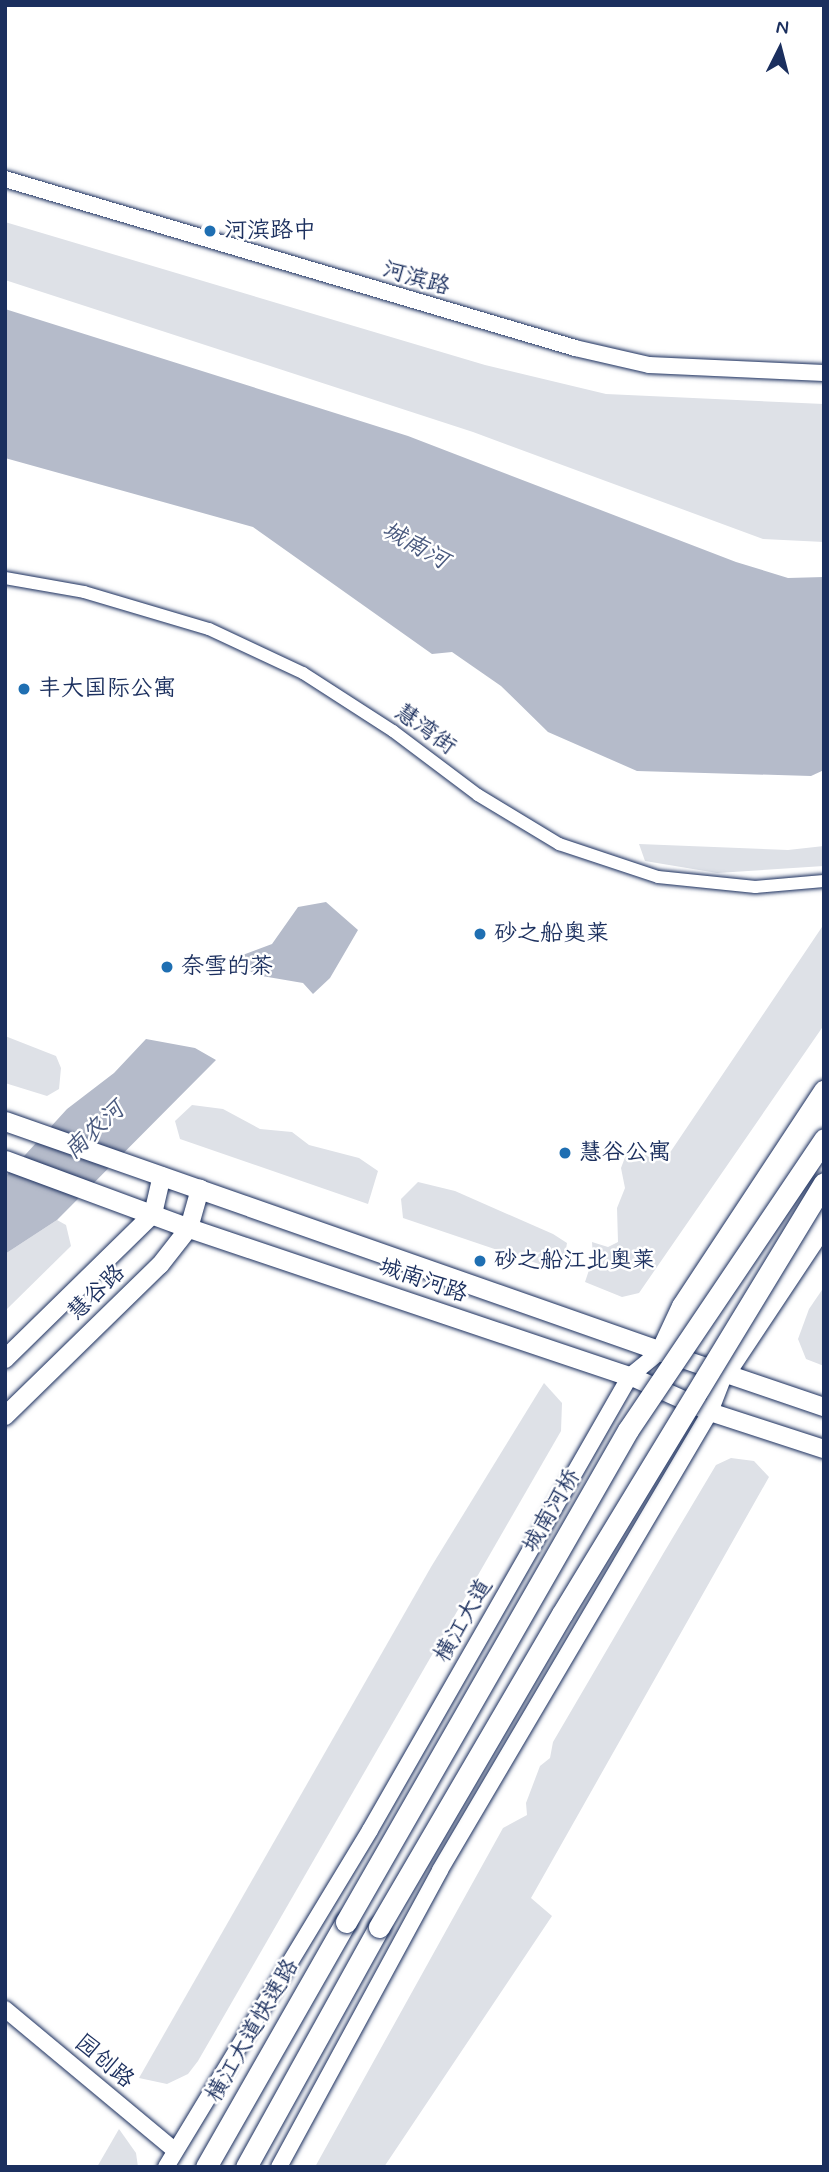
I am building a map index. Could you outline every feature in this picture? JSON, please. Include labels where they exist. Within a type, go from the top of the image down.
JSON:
[{"type":"highway","points":[[661,1351],[713,1258],[824,1091]]},
{"type":"highway","name":"城南河桥","points":[[346,1922],[628,1430],[824,1139]]},
{"type":"highway","points":[[246,2167],[379,1927],[562,1614],[824,1182]]},
{"type":"highway","points":[[726,1372],[824,1223]]},
{"type":"highway","name":"横江大道快速路","points":[[206,2167],[346,1922]]},
{"type":"main road","name":"城南河路","points":[[5,1121],[824,1407]]},
{"type":"main road","name":"城南河路","points":[[5,1160],[189,1227],[629,1376],[710,1412],[824,1449]]},
{"type":"main road","points":[[153,1214],[162,1176]]},
{"type":"main road","name":"慧谷路","points":[[5,1416],[160,1265],[189,1227],[200,1189]]},
{"type":"main road","name":"慧谷路","points":[[5,1359],[153,1214]]},
{"type":"street","name":"河滨路","points":[[5,179],[575,348],[649,365],[824,373]]},
{"type":"street","name":"慧湾街","points":[[5,578],[84,592],[209,629],[303,673],[393,731],[478,795],[559,844],[657,877],[755,887],[824,881]]},
{"type":"street","name":"横江大道","points":[[166,2167],[370,1830],[629,1376],[661,1351],[694,1311],[824,1114]]},
{"type":"street","points":[[279,2167],[440,1870],[710,1412],[726,1372],[768,1290],[824,1205]]},
{"type":"street","name":"园创路","points":[[5,2009],[174,2150]]},
{"type":"shaded area","points":[[5,222],[485,365],[606,394],[824,404],[824,542],[763,539],[473,432],[5,280]]},
{"type":"shaded area","points":[[639,844],[788,850],[824,846],[824,866],[717,873],[645,861]]},
{"type":"shaded area","points":[[824,924],[824,1025],[639,1293],[622,1297],[585,1282],[593,1258],[592,1242],[608,1247],[618,1242],[617,1208],[625,1188],[621,1168],[630,1144],[649,1157],[667,1157]]},
{"type":"shaded area","points":[[5,1036],[56,1056],[61,1068],[59,1089],[47,1096],[5,1083]]},
{"type":"shaded area","points":[[192,1105],[223,1109],[260,1129],[292,1132],[309,1145],[359,1158],[378,1171],[368,1204],[180,1139],[175,1121]]},
{"type":"shaded area","points":[[418,1182],[455,1191],[553,1234],[567,1243],[564,1260],[548,1267],[403,1218],[401,1199]]},
{"type":"shaded area","points":[[57,1220],[66,1225],[71,1246],[5,1311],[5,1254]]},
{"type":"shaded area","points":[[824,1287],[824,1366],[806,1359],[798,1339],[809,1309]]},
{"type":"shaded area","points":[[544,1383],[562,1403],[561,1431],[198,2061],[188,2074],[167,2084],[139,2078],[431,1567]]},
{"type":"shaded area","points":[[731,1458],[754,1461],[769,1477],[531,1898],[552,1916],[384,2167],[315,2167],[503,1828],[527,1815],[526,1803],[540,1766],[550,1758],[553,1742],[663,1554],[716,1465]]},
{"type":"shaded area","points":[[119,2129],[136,2153],[138,2167],[97,2167]]},
{"type":"water","name":"城南河","points":[[5,309],[408,436],[736,562],[788,578],[824,577],[824,770],[811,776],[637,771],[548,732],[501,686],[452,652],[432,654],[253,527],[5,458]]},
{"type":"water","points":[[326,902],[358,930],[330,978],[313,994],[303,983],[256,975],[247,969],[240,956],[272,944],[298,907]]},
{"type":"water","name":"南农河","points":[[146,1039],[195,1048],[216,1060],[57,1220],[5,1254],[5,1177],[67,1109],[114,1073]]},
{"type":"place","name":"河滨路中","points":[[210,231]]},
{"type":"place","name":"丰大国际公寓","points":[[24,689]]},
{"type":"place","name":"砂之船奥莱","points":[[480,934]]},
{"type":"place","name":"奈雪的茶","points":[[167,967]]},
{"type":"place","name":"慧谷公寓","points":[[565,1153]]},
{"type":"place","name":"砂之船江北奥莱","points":[[480,1261]]}]
